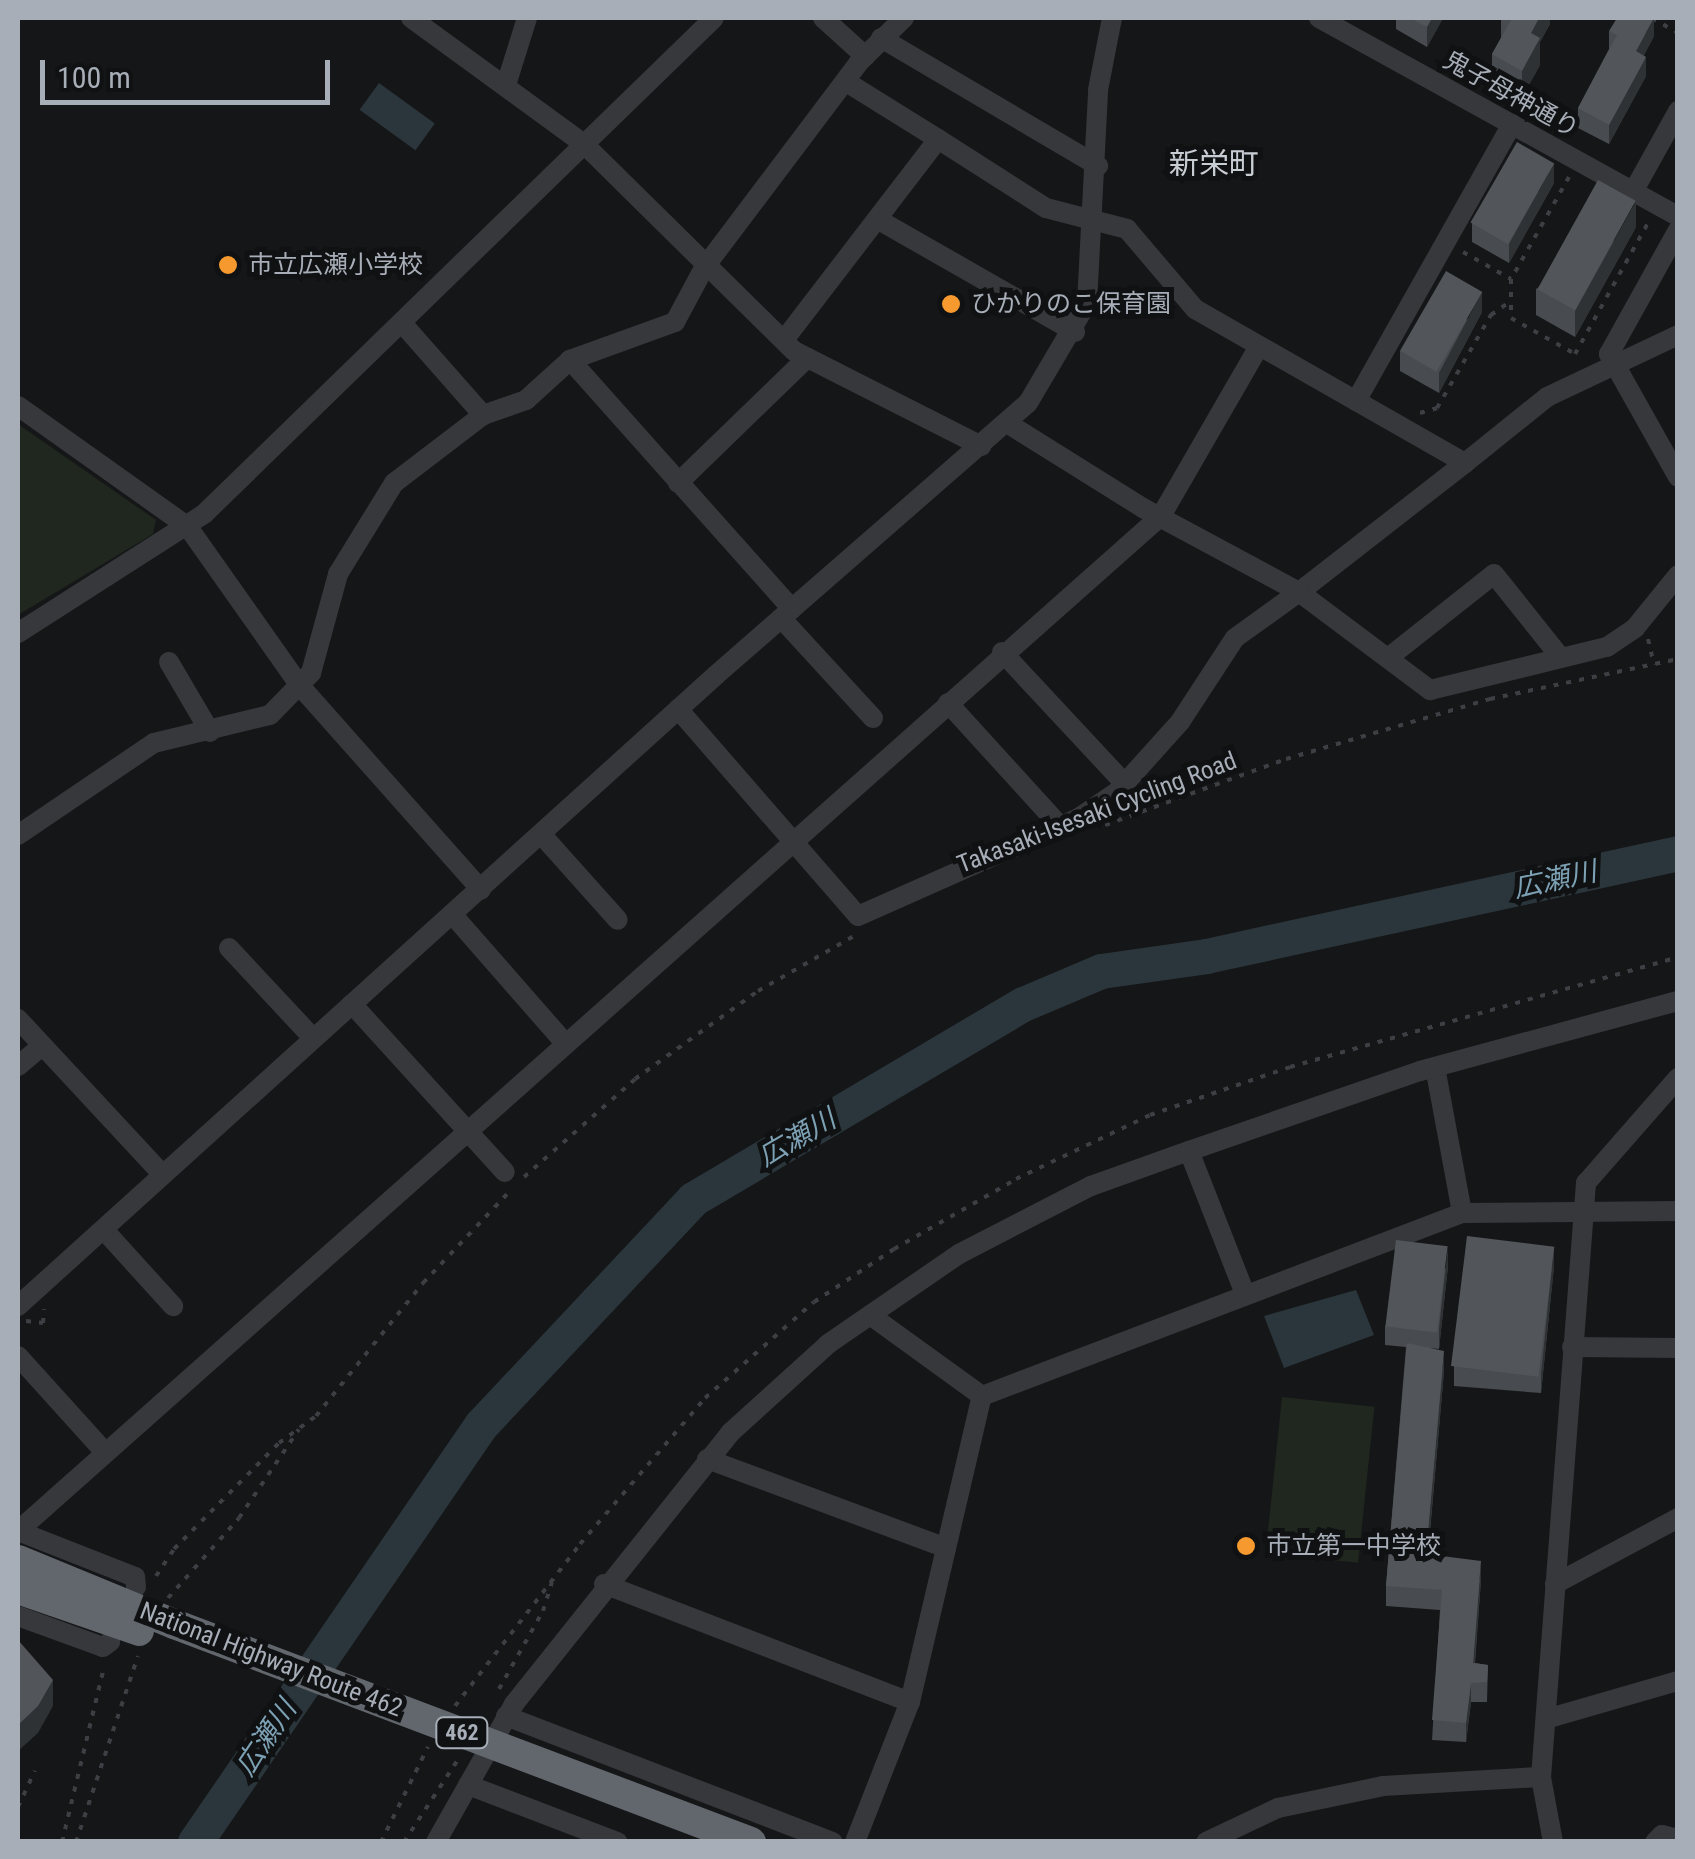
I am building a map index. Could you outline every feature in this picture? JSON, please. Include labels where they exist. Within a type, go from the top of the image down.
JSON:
[{"type":"highway","name":"National Highway Route 462","points":[[18,1560],[161,1630],[698,1842]]},
{"type":"highway","name":"National Highway Route 462","points":[[18,1589],[161,1630],[751,1842]]},
{"type":"street","points":[[411,18],[585,145],[704,268],[807,358],[981,446]]},
{"type":"street","points":[[506,85],[527,18]]},
{"type":"street","points":[[18,633],[188,527],[714,18]]},
{"type":"street","points":[[823,18],[865,56]]},
{"type":"street","points":[[18,835],[154,744],[262,720],[301,687],[311,673],[338,574],[394,483],[482,416],[526,400],[570,360],[675,322],[704,268],[848,84],[865,56],[904,18]]},
{"type":"street","points":[[26,1303],[162,1174],[678,709],[1007,423],[1049,376],[1075,332],[1092,275],[1098,90],[1112,18]]},
{"type":"street","name":"鬼子母神通り","points":[[1319,18],[1678,216]]},
{"type":"street","points":[[881,38],[1098,166]]},
{"type":"street","points":[[848,84],[1046,208],[1096,224],[1128,229],[1195,309],[1465,463]]},
{"type":"street","points":[[1633,192],[1678,111]]},
{"type":"street","points":[[1356,401],[1512,124]]},
{"type":"street","points":[[784,340],[938,138]]},
{"type":"street","points":[[877,218],[1075,332]]},
{"type":"street","points":[[1678,230],[1609,354],[1678,478]]},
{"type":"street","points":[[402,322],[482,416]]},
{"type":"street","points":[[678,709],[858,916],[1058,825],[1125,784],[1180,722],[1235,638],[1300,592],[1546,396],[1678,335]]},
{"type":"street","points":[[145,1584],[18,1531],[103,1450],[1002,652],[1161,516],[1258,348]]},
{"type":"street","points":[[678,483],[807,358]]},
{"type":"street","points":[[570,360],[873,718]]},
{"type":"street","points":[[18,406],[188,527],[301,687],[481,890]]},
{"type":"street","points":[[1007,423],[1161,516],[1300,592],[1430,690],[1607,647],[1635,628],[1678,575]]},
{"type":"street","points":[[1388,658],[1494,574],[1560,658]]},
{"type":"street","points":[[1002,652],[1125,784]]},
{"type":"street","points":[[168,662],[210,732]]},
{"type":"street","points":[[948,703],[1058,825]]},
{"type":"street","points":[[540,834],[618,920]]},
{"type":"street","points":[[452,914],[564,1042]]},
{"type":"street","points":[[229,948],[313,1038]]},
{"type":"street","points":[[436,1842],[506,1716],[604,1584],[707,1459],[794,1372],[976,1243],[1091,1186],[1189,1151],[1434,1067],[1678,1000]]},
{"type":"street","points":[[352,1004],[505,1172]]},
{"type":"street","points":[[18,1019],[162,1174]]},
{"type":"street","points":[[18,1066],[42,1046]]},
{"type":"street","points":[[1434,1067],[1462,1212]]},
{"type":"street","points":[[1553,1842],[1542,1778],[1586,1183],[1678,1078]]},
{"type":"street","points":[[1189,1151],[1245,1294]]},
{"type":"street","points":[[982,1396],[1462,1212],[1678,1212]]},
{"type":"street","points":[[104,1230],[173,1306]]},
{"type":"street","points":[[870,1315],[982,1396]]},
{"type":"street","points":[[1572,1347],[1678,1348]]},
{"type":"street","points":[[18,1356],[103,1450]]},
{"type":"street","points":[[854,1842],[910,1702],[982,1396]]},
{"type":"street","points":[[707,1459],[946,1548]]},
{"type":"street","points":[[1555,1584],[1678,1518]]},
{"type":"street","points":[[604,1584],[910,1702]]},
{"type":"street","points":[[18,1616],[109,1651]]},
{"type":"street","points":[[1546,1719],[1678,1680]]},
{"type":"street","points":[[506,1716],[832,1842]]},
{"type":"street","points":[[1206,1842],[1278,1808],[1383,1786],[1542,1778]]},
{"type":"street","points":[[468,1785],[617,1842]]},
{"type":"street","points":[[1655,1842],[1662,1834],[1678,1840]]},
{"type":"path","points":[[1652,18],[1678,33]]},
{"type":"path","points":[[1570,175],[1511,280],[1511,318],[1575,354],[1650,219]]},
{"type":"path","points":[[1445,242],[1511,280]]},
{"type":"path","points":[[1437,408],[1491,314],[1511,300]]},
{"type":"path","name":"Takasaki-Isesaki Cycling Road","points":[[1104,826],[1286,760],[1490,699],[1678,659]]},
{"type":"path","points":[[145,1584],[174,1549],[316,1416],[423,1282],[554,1146],[758,991],[870,928]]},
{"type":"path","points":[[445,1720],[571,1556],[706,1398],[814,1302],[894,1248],[1016,1178],[1150,1116],[1290,1067],[1678,958]]},
{"type":"path","points":[[76,1842],[161,1630],[297,1440],[299,1428]]},
{"type":"path","points":[[62,1842],[91,1701],[109,1651]]},
{"type":"path","points":[[381,1842],[436,1733]]},
{"type":"path","points":[[18,1807],[35,1770]]},
{"type":"shaded area","points":[[379,83],[435,124],[415,150],[360,110]]},
{"type":"shaded area","points":[[18,424],[156,520],[153,534],[18,615]]},
{"type":"shaded area","points":[[1356,1290],[1374,1335],[1284,1368],[1264,1316]]},
{"type":"shaded area","points":[[1282,1397],[1374,1407],[1358,1563],[1266,1553]]},
{"type":"building","points":[[1410,18],[1432,18],[1427,27]]},
{"type":"building","points":[[1512,18],[1539,18],[1531,33],[1540,38],[1522,71],[1492,54]]},
{"type":"building","points":[[1617,18],[1654,18],[1636,51],[1646,57],[1609,125],[1578,108],[1617,35],[1609,31]]},
{"type":"building","points":[[1517,142],[1554,164],[1508,244],[1470,223]]},
{"type":"building","points":[[1598,180],[1636,201],[1575,310],[1537,289]]},
{"type":"building","points":[[1446,271],[1482,292],[1436,372],[1400,351]]},
{"type":"building","points":[[1467,1236],[1554,1247],[1538,1377],[1451,1366]]},
{"type":"building","points":[[1396,1240],[1448,1246],[1437,1333],[1385,1326]]},
{"type":"building","points":[[1407,1343],[1444,1351],[1426,1554],[1481,1561],[1473,1663],[1488,1665],[1487,1682],[1471,1683],[1466,1723],[1432,1720],[1442,1590],[1386,1586]]},
{"type":"building","points":[[18,1640],[53,1680],[38,1706],[18,1725]]},
{"type":"waterway","name":"広瀬川","points":[[195,1842],[481,1425],[693,1199],[1023,1004],[1101,971],[1206,956],[1678,853]]},
{"type":"place","name":"市立広瀬小学校","points":[[228,265]]},
{"type":"place","name":"ひかりのこ保育園","points":[[951,304]]},
{"type":"place","name":"市立第一中学校","points":[[1246,1546]]},
{"type":"district","name":"新栄町","points":[[1214,164]]}]
